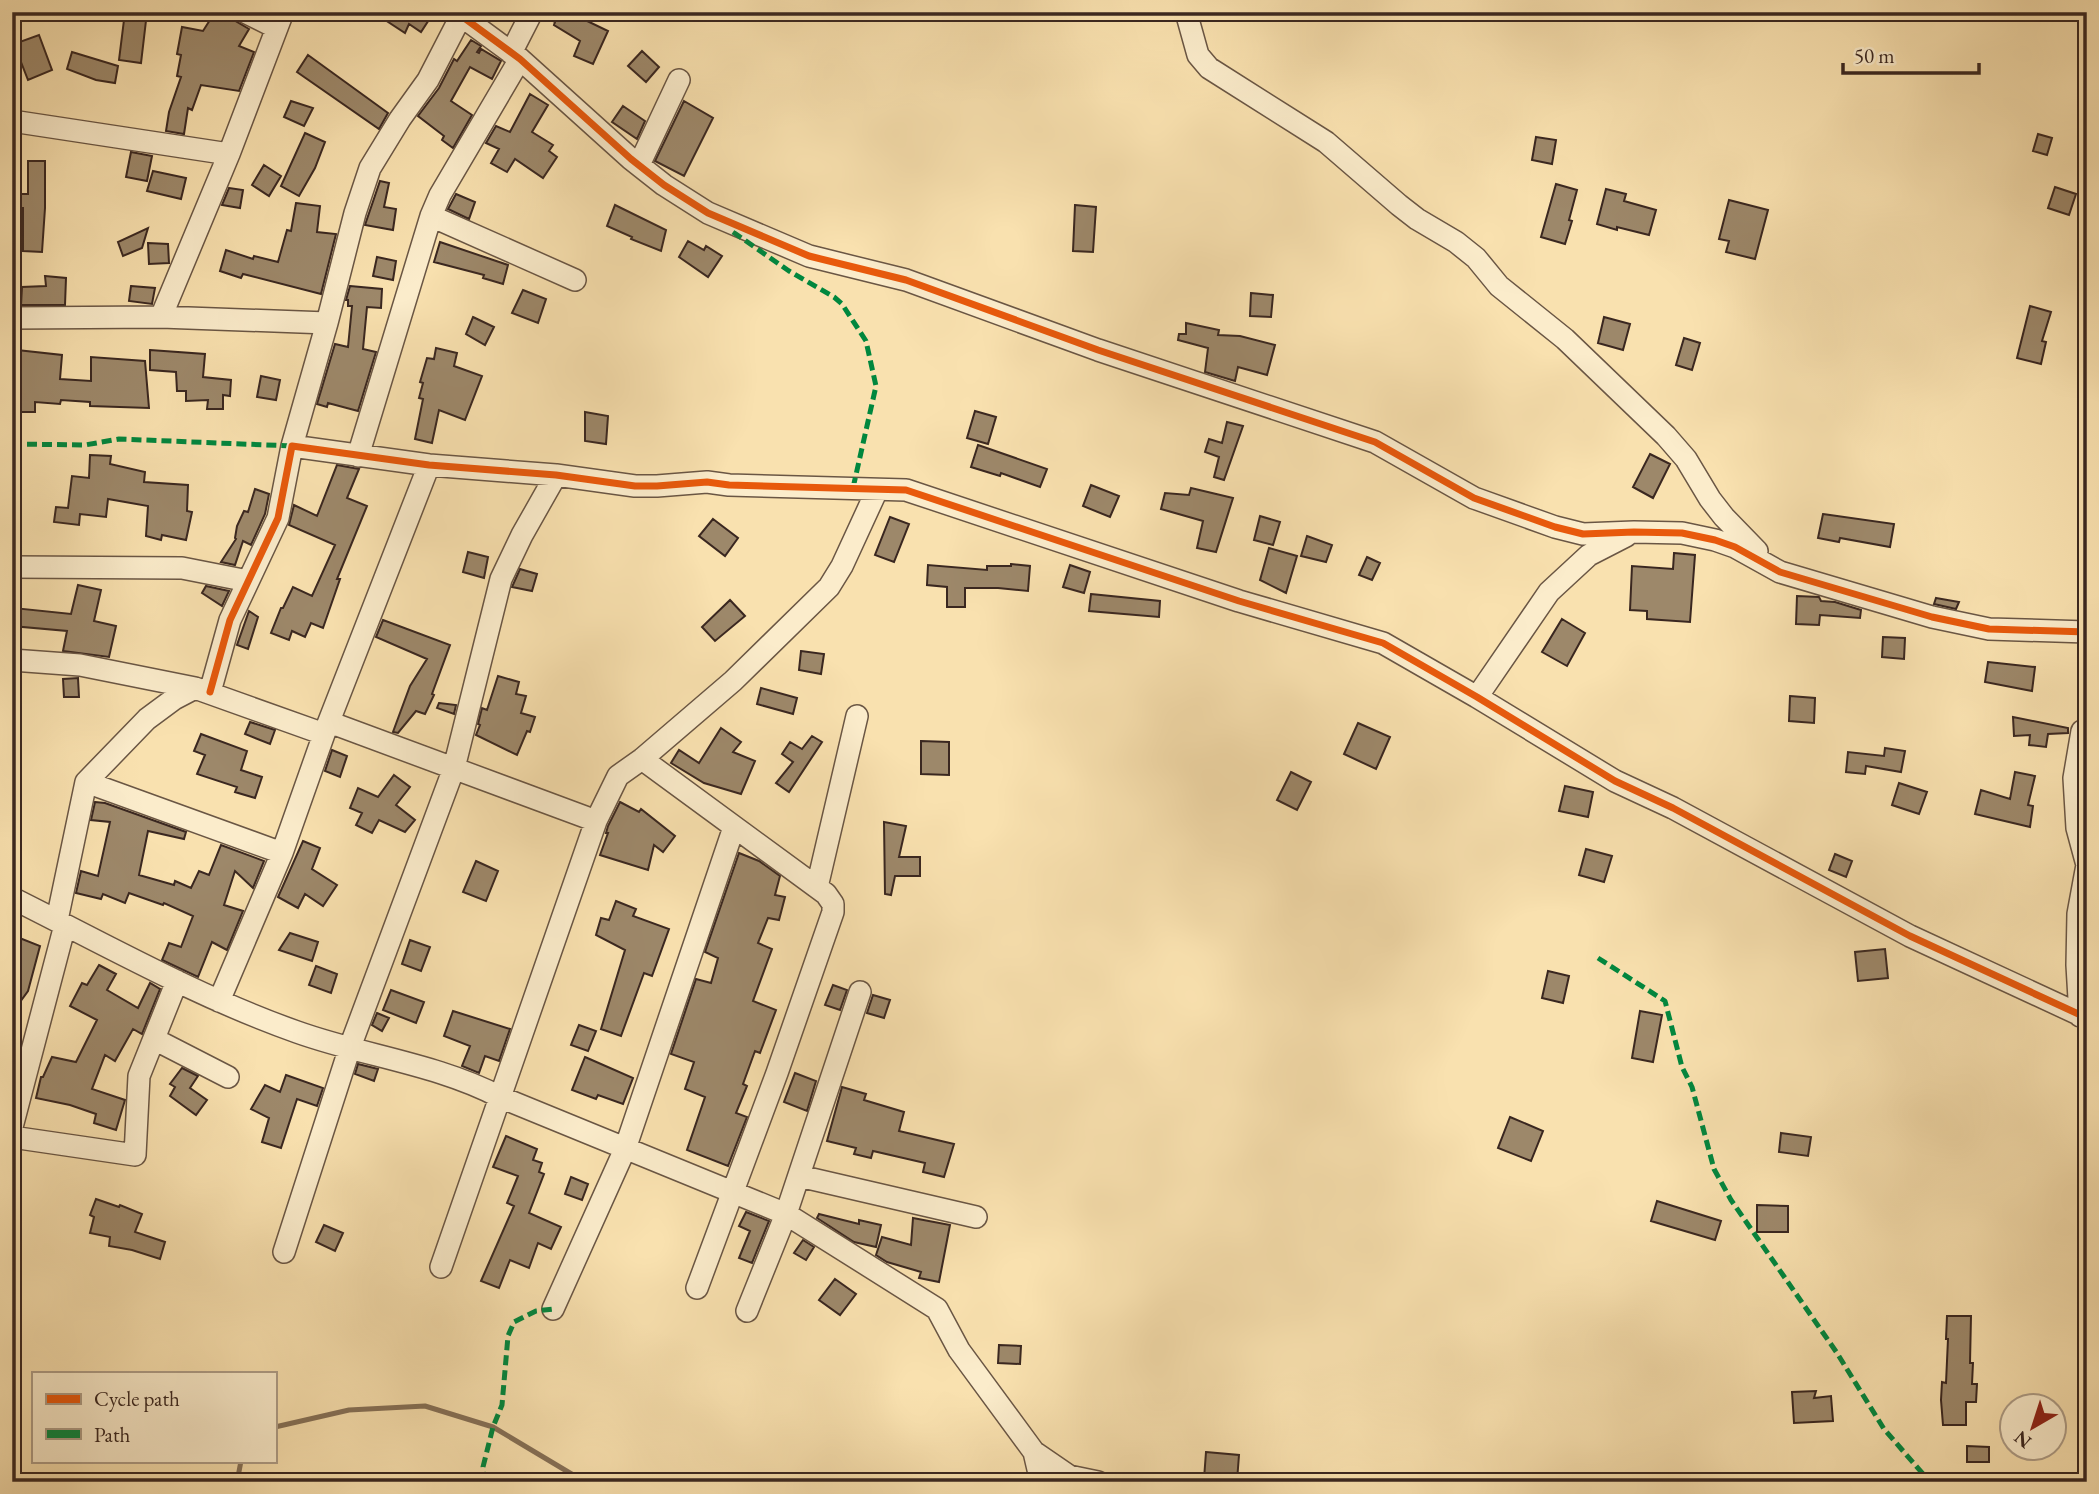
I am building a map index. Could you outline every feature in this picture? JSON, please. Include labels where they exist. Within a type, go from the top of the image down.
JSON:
[{"type":"street","points":[[161,317],[229,154],[280,20],[246,12]]},
{"type":"street","points":[[358,456],[431,216],[515,56],[532,12]]},
{"type":"street","points":[[1186,12],[1198,55],[1209,68],[1326,142],[1399,205],[1476,258],[1499,286],[1565,339],[1665,436],[1686,459],[1724,517],[1780,572]]},
{"type":"street","points":[[203,690],[230,620],[278,519],[292,446],[355,213],[370,168],[428,80],[458,14],[515,56],[639,165],[708,213],[809,256],[906,280],[1098,350],[1375,442],[1437,479],[1497,508],[1583,534],[1682,533],[1735,547],[1780,572],[1932,617],[1989,629],[2087,632]]},
{"type":"street","points":[[639,165],[679,80]]},
{"type":"street","points":[[12,121],[229,154]]},
{"type":"street","points":[[431,216],[575,280]]},
{"type":"street","points":[[12,317],[161,317],[327,323]]},
{"type":"street","points":[[292,446],[429,465],[556,474],[635,486],[707,482],[915,493],[1239,601],[1383,643],[1615,780],[1673,808],[1910,936],[2084,1017]]},
{"type":"street","points":[[219,1001],[282,853],[326,728],[429,465]]},
{"type":"street","points":[[284,1252],[350,1047],[454,768],[501,579],[556,474]]},
{"type":"street","points":[[441,1267],[596,821],[618,776],[642,759],[733,681],[829,587],[842,566],[877,490]]},
{"type":"street","points":[[1477,697],[1549,592],[1589,555],[1634,532]]},
{"type":"street","points":[[12,567],[182,568],[248,581]]},
{"type":"street","points":[[12,660],[80,665],[203,690],[454,768],[596,821]]},
{"type":"street","points":[[12,1127],[61,923],[86,782],[147,719],[174,699],[203,690]]},
{"type":"street","points":[[817,887],[857,716]]},
{"type":"street","points":[[2082,731],[2074,778],[2077,828],[2087,865],[2078,914],[2077,965],[2084,1017]]},
{"type":"street","points":[[642,759],[817,887],[831,899],[833,912],[697,1288]]},
{"type":"street","points":[[86,782],[282,853]]},
{"type":"street","points":[[553,1309],[625,1149],[734,827]]},
{"type":"street","points":[[12,898],[219,1001],[298,1032],[471,1082],[500,1097],[786,1214],[937,1309],[959,1350],[1034,1452],[1069,1476],[1098,1482]]},
{"type":"street","points":[[12,1137],[135,1155],[139,1076],[177,981]]},
{"type":"street","points":[[747,1311],[786,1214],[860,992]]},
{"type":"street","points":[[154,1038],[228,1077]]},
{"type":"street","points":[[799,1175],[976,1217]]},
{"type":"street","points":[[1034,1452],[1041,1482]]},
{"type":"building","points":[[125,12],[147,12],[141,63],[119,60]]},
{"type":"building","points":[[215,12],[232,12],[234,20],[249,29],[239,46],[254,52],[239,91],[201,85],[192,110],[188,108],[184,134],[166,131],[169,112],[181,77],[177,76],[181,55],[177,54],[182,27],[203,31]]},
{"type":"building","points":[[373,12],[434,12],[421,32],[409,24],[405,33]]},
{"type":"building","points":[[545,12],[587,12],[583,19],[608,31],[593,64],[574,56],[580,41],[554,25],[555,22],[544,16]]},
{"type":"building","points":[[39,35],[52,70],[28,80],[14,44]]},
{"type":"building","points":[[471,40],[481,46],[477,52],[481,49],[501,61],[492,79],[470,67],[451,101],[472,115],[453,148],[442,140],[444,136],[418,116],[439,88],[454,59],[457,61]]},
{"type":"building","points":[[642,51],[659,67],[646,82],[628,66]]},
{"type":"building","points":[[72,52],[118,66],[115,83],[96,80],[67,69]]},
{"type":"building","points":[[308,55],[388,113],[379,129],[297,72]]},
{"type":"building","points":[[530,94],[548,105],[532,132],[553,145],[549,151],[557,157],[543,178],[515,159],[507,172],[491,163],[499,149],[486,143],[496,126],[510,132]]},
{"type":"building","points":[[291,101],[313,108],[304,126],[284,117]]},
{"type":"building","points":[[684,101],[713,118],[684,176],[655,161]]},
{"type":"building","points":[[623,106],[645,121],[637,139],[612,122]]},
{"type":"building","points":[[305,133],[325,142],[315,168],[299,196],[281,186]]},
{"type":"building","points":[[2038,134],[2052,138],[2047,155],[2033,151]]},
{"type":"building","points":[[1536,137],[1556,140],[1552,164],[1532,160]]},
{"type":"building","points":[[131,152],[152,156],[147,181],[126,177]]},
{"type":"building","points":[[28,161],[45,161],[42,252],[23,251],[23,208],[17,208],[16,194],[28,194]]},
{"type":"building","points":[[264,165],[281,176],[269,196],[252,185]]},
{"type":"building","points":[[153,171],[186,178],[181,199],[147,191]]},
{"type":"building","points":[[380,181],[389,183],[384,207],[396,209],[393,230],[365,225]]},
{"type":"building","points":[[1556,184],[1577,190],[1565,244],[1541,237]]},
{"type":"building","points":[[2055,187],[2076,194],[2069,215],[2048,208]]},
{"type":"building","points":[[229,188],[243,190],[240,208],[222,205]]},
{"type":"building","points":[[1606,189],[1626,194],[1624,201],[1656,210],[1649,235],[1597,224]]},
{"type":"building","points":[[456,194],[475,202],[469,219],[448,209]]},
{"type":"building","points":[[1729,200],[1768,210],[1755,259],[1726,252],[1729,241],[1719,239]]},
{"type":"building","points":[[296,203],[320,206],[317,232],[336,234],[321,294],[243,274],[241,278],[220,271],[226,250],[253,259],[254,256],[278,262],[287,230],[291,231]]},
{"type":"building","points":[[615,205],[666,230],[661,251],[607,226]]},
{"type":"building","points":[[1075,205],[1096,207],[1093,252],[1073,251]]},
{"type":"building","points":[[148,228],[142,248],[123,256],[118,242]]},
{"type":"building","points":[[688,241],[704,250],[706,246],[722,256],[708,277],[679,257]]},
{"type":"building","points":[[440,242],[508,265],[503,284],[483,278],[484,275],[434,262]]},
{"type":"building","points":[[148,243],[168,244],[169,263],[149,264]]},
{"type":"building","points":[[377,257],[396,261],[393,280],[373,276]]},
{"type":"building","points":[[45,276],[66,278],[65,305],[21,305],[22,287],[46,286]]},
{"type":"building","points":[[131,286],[155,288],[152,304],[129,301]]},
{"type":"building","points":[[350,286],[382,289],[381,308],[367,307],[363,349],[376,352],[358,411],[328,403],[327,407],[317,404],[335,344],[348,347],[352,306],[348,306],[346,300]]},
{"type":"building","points":[[523,290],[546,299],[538,323],[512,313]]},
{"type":"building","points":[[1251,293],[1273,295],[1271,317],[1250,316]]},
{"type":"building","points":[[2030,306],[2051,312],[2042,341],[2046,342],[2041,364],[2017,358]]},
{"type":"building","points":[[473,317],[494,327],[485,345],[466,334]]},
{"type":"building","points":[[1604,317],[1630,324],[1623,350],[1598,343]]},
{"type":"building","points":[[1186,323],[1219,330],[1218,335],[1240,336],[1275,345],[1267,375],[1238,367],[1235,381],[1205,372],[1208,348],[1178,340],[1179,334],[1186,334]]},
{"type":"building","points":[[1684,338],[1700,343],[1692,370],[1676,365]]},
{"type":"building","points":[[436,348],[457,353],[454,366],[482,376],[465,420],[439,410],[432,443],[415,439],[423,399],[419,398],[423,383],[420,382],[427,358],[434,359]]},
{"type":"building","points":[[17,350],[62,355],[60,379],[91,381],[91,357],[145,361],[149,408],[90,406],[90,402],[61,400],[60,404],[35,402],[35,412],[19,412],[19,402],[12,402],[12,378]]},
{"type":"building","points":[[150,350],[205,354],[203,377],[231,380],[230,396],[223,395],[223,409],[207,409],[208,400],[186,401],[186,391],[177,391],[176,372],[150,370]]},
{"type":"building","points":[[261,376],[280,380],[276,400],[257,397]]},
{"type":"building","points":[[975,411],[996,417],[988,444],[967,438]]},
{"type":"building","points":[[585,412],[608,416],[606,444],[585,441]]},
{"type":"building","points":[[1227,422],[1243,426],[1224,480],[1214,477],[1219,457],[1205,452],[1209,439],[1222,443]]},
{"type":"building","points":[[978,445],[1047,469],[1040,487],[1001,473],[1000,476],[971,467]]},
{"type":"building","points":[[1650,454],[1670,464],[1653,498],[1633,487]]},
{"type":"building","points":[[90,455],[111,456],[110,464],[145,472],[144,482],[188,485],[187,511],[192,512],[186,540],[162,535],[161,540],[146,536],[148,506],[108,499],[106,517],[80,514],[79,525],[54,522],[56,507],[68,508],[72,476],[89,478]]},
{"type":"building","points":[[337,465],[359,469],[347,498],[367,506],[337,579],[340,579],[323,628],[311,623],[305,637],[292,631],[289,640],[271,633],[281,608],[293,587],[312,596],[335,545],[289,525],[294,505],[317,516]]},
{"type":"building","points":[[1091,485],[1119,496],[1110,517],[1083,506]]},
{"type":"building","points":[[1191,488],[1233,498],[1216,552],[1197,548],[1203,521],[1161,509],[1165,493],[1189,495]]},
{"type":"building","points":[[255,489],[269,494],[265,514],[251,545],[243,541],[235,565],[221,562],[236,539],[237,526],[244,511],[248,512]]},
{"type":"building","points":[[1823,514],[1894,524],[1890,547],[1840,538],[1839,542],[1818,538]]},
{"type":"building","points":[[1260,516],[1280,522],[1273,545],[1254,540]]},
{"type":"building","points":[[890,517],[909,524],[894,562],[875,555]]},
{"type":"building","points":[[713,519],[738,538],[725,556],[699,536]]},
{"type":"building","points":[[1307,536],[1332,545],[1326,562],[1301,556]]},
{"type":"building","points":[[1269,548],[1297,556],[1286,593],[1260,580]]},
{"type":"building","points":[[468,552],[488,557],[484,578],[463,572]]},
{"type":"building","points":[[1674,553],[1695,555],[1690,622],[1647,619],[1647,611],[1630,610],[1632,566],[1673,569]]},
{"type":"building","points":[[1367,557],[1380,563],[1372,580],[1359,575]]},
{"type":"building","points":[[928,565],[987,570],[987,566],[1030,566],[1028,591],[965,588],[965,607],[947,607],[947,587],[927,585]]},
{"type":"building","points":[[1070,565],[1090,572],[1084,593],[1063,587]]},
{"type":"building","points":[[520,569],[537,574],[532,591],[512,587]]},
{"type":"building","points":[[78,585],[101,590],[94,621],[116,626],[109,657],[63,651],[67,631],[12,626],[14,608],[71,614]]},
{"type":"building","points":[[206,586],[229,591],[222,606],[202,593]]},
{"type":"building","points":[[1091,594],[1160,601],[1159,617],[1089,611]]},
{"type":"building","points":[[1797,596],[1819,597],[1821,601],[1861,610],[1860,618],[1820,615],[1819,625],[1796,624]]},
{"type":"building","points":[[1936,598],[1959,602],[1956,609],[1934,604]]},
{"type":"building","points":[[730,600],[745,616],[715,641],[702,627]]},
{"type":"building","points":[[249,611],[258,617],[248,649],[237,645]]},
{"type":"building","points":[[1562,619],[1585,633],[1567,666],[1542,652]]},
{"type":"building","points":[[383,620],[450,645],[425,714],[416,711],[398,733],[393,732],[410,686],[427,659],[376,637]]},
{"type":"building","points":[[1883,637],[1905,638],[1904,659],[1882,657]]},
{"type":"building","points":[[801,651],[824,654],[821,674],[799,670]]},
{"type":"building","points":[[1988,662],[2035,667],[2032,691],[1985,682]]},
{"type":"building","points":[[498,676],[519,682],[516,694],[526,696],[521,713],[535,717],[517,755],[476,735],[482,708],[487,710]]},
{"type":"building","points":[[78,678],[79,697],[64,697],[63,679]]},
{"type":"building","points":[[761,688],[797,698],[793,714],[757,704]]},
{"type":"building","points":[[1790,696],[1815,698],[1814,723],[1789,721]]},
{"type":"building","points":[[439,703],[456,705],[454,714],[437,708]]},
{"type":"building","points":[[2013,717],[2068,728],[2068,733],[2048,734],[2046,747],[2029,745],[2030,735],[2014,736]]},
{"type":"building","points":[[250,722],[275,730],[270,744],[245,734]]},
{"type":"building","points":[[1358,723],[1390,737],[1376,769],[1344,754]]},
{"type":"building","points":[[721,728],[741,742],[733,752],[755,761],[741,794],[704,783],[671,763],[679,750],[699,763]]},
{"type":"building","points":[[201,734],[247,751],[241,770],[262,777],[255,798],[235,792],[237,787],[197,774],[205,755],[194,751]]},
{"type":"building","points":[[812,736],[822,742],[789,792],[776,783],[793,762],[782,754],[790,742],[802,749]]},
{"type":"building","points":[[921,741],[949,742],[949,775],[921,774]]},
{"type":"building","points":[[1885,748],[1905,751],[1901,772],[1866,766],[1865,774],[1846,772],[1848,752],[1884,756]]},
{"type":"building","points":[[332,750],[347,756],[340,777],[325,771]]},
{"type":"building","points":[[1291,772],[1311,782],[1297,810],[1277,800]]},
{"type":"building","points":[[2015,772],[2035,776],[2028,805],[2033,806],[2030,827],[1975,814],[1981,790],[2010,799]]},
{"type":"building","points":[[394,775],[410,787],[396,805],[415,820],[405,832],[379,820],[372,833],[356,825],[362,813],[350,808],[358,788],[378,797]]},
{"type":"building","points":[[1899,783],[1927,792],[1919,814],[1892,805]]},
{"type":"building","points":[[1565,786],[1593,792],[1588,817],[1559,811]]},
{"type":"building","points":[[95,802],[105,803],[186,832],[184,839],[148,831],[139,875],[174,885],[175,881],[191,888],[199,871],[209,875],[221,845],[264,861],[253,888],[235,871],[224,905],[243,911],[227,950],[212,942],[198,977],[162,960],[169,943],[181,947],[193,916],[164,903],[163,905],[129,893],[125,903],[103,894],[101,899],[76,893],[81,871],[98,876],[110,822],[91,820]]},
{"type":"building","points":[[620,802],[639,812],[641,809],[675,836],[663,852],[654,845],[648,870],[600,855],[608,826]]},
{"type":"building","points":[[884,822],[906,826],[899,857],[920,857],[920,876],[895,876],[891,895],[885,894]]},
{"type":"building","points":[[303,841],[320,848],[312,869],[337,885],[323,906],[305,894],[298,908],[278,897]]},
{"type":"building","points":[[1586,849],[1612,856],[1604,882],[1579,875]]},
{"type":"building","points":[[739,853],[759,861],[780,876],[775,895],[785,897],[779,920],[768,918],[758,943],[772,949],[753,1001],[776,1010],[760,1053],[755,1051],[743,1084],[747,1086],[736,1113],[747,1117],[728,1166],[687,1150],[705,1097],[685,1089],[694,1062],[671,1054],[696,979],[711,983],[718,958],[705,952]]},
{"type":"building","points":[[1835,854],[1852,861],[1846,877],[1829,870]]},
{"type":"building","points":[[476,861],[498,871],[486,901],[463,892]]},
{"type":"building","points":[[616,901],[636,909],[633,916],[669,929],[652,976],[644,973],[621,1036],[601,1029],[625,950],[596,935],[601,918],[609,920]]},
{"type":"building","points":[[290,933],[318,942],[312,961],[279,950]]},
{"type":"building","points":[[12,935],[40,946],[28,991],[12,1013]]},
{"type":"building","points":[[410,940],[430,947],[421,971],[402,964]]},
{"type":"building","points":[[1885,949],[1888,978],[1858,981],[1855,952]]},
{"type":"building","points":[[99,965],[116,974],[107,990],[138,1008],[150,983],[160,989],[142,1034],[133,1029],[115,1061],[105,1055],[92,1089],[125,1100],[116,1130],[94,1123],[96,1114],[36,1098],[41,1077],[52,1057],[76,1062],[97,1020],[70,1006],[82,983],[87,985]]},
{"type":"building","points":[[316,966],[337,974],[331,993],[309,985]]},
{"type":"building","points":[[1548,971],[1569,976],[1563,1003],[1542,998]]},
{"type":"building","points":[[833,985],[847,990],[840,1010],[825,1005]]},
{"type":"building","points":[[391,990],[424,1002],[416,1023],[383,1010]]},
{"type":"building","points":[[873,995],[890,1000],[884,1018],[867,1013]]},
{"type":"building","points":[[453,1011],[510,1029],[499,1061],[485,1056],[479,1073],[462,1066],[470,1046],[444,1036]]},
{"type":"building","points":[[1640,1011],[1662,1015],[1653,1062],[1632,1058]]},
{"type":"building","points":[[377,1013],[389,1018],[382,1031],[372,1025]]},
{"type":"building","points":[[579,1025],[596,1031],[588,1051],[571,1045]]},
{"type":"building","points":[[585,1057],[633,1078],[623,1104],[598,1095],[596,1099],[572,1090]]},
{"type":"building","points":[[358,1064],[378,1069],[374,1081],[355,1074]]},
{"type":"building","points":[[182,1068],[198,1076],[190,1088],[207,1100],[196,1115],[170,1096],[175,1087],[170,1084]]},
{"type":"building","points":[[795,1073],[816,1081],[807,1111],[784,1102]]},
{"type":"building","points":[[286,1075],[323,1088],[317,1106],[297,1099],[281,1148],[262,1142],[269,1118],[251,1109],[265,1085],[280,1092]]},
{"type":"building","points":[[842,1087],[866,1094],[864,1100],[904,1112],[899,1131],[954,1144],[944,1177],[923,1172],[925,1163],[873,1151],[871,1158],[854,1154],[856,1148],[827,1141]]},
{"type":"building","points":[[1510,1117],[1543,1131],[1531,1161],[1498,1148]]},
{"type":"building","points":[[1781,1133],[1811,1137],[1808,1156],[1779,1152]]},
{"type":"building","points":[[506,1136],[537,1149],[533,1160],[542,1163],[539,1172],[544,1174],[529,1213],[561,1227],[551,1249],[538,1243],[529,1268],[510,1260],[499,1288],[481,1281],[514,1206],[507,1203],[518,1176],[493,1167]]},
{"type":"building","points":[[571,1177],[588,1184],[582,1200],[565,1194]]},
{"type":"building","points":[[96,1199],[142,1214],[135,1232],[165,1242],[160,1259],[109,1246],[110,1237],[90,1233],[94,1217],[90,1215]]},
{"type":"building","points":[[1657,1201],[1721,1221],[1715,1240],[1651,1221]]},
{"type":"building","points":[[1757,1205],[1788,1206],[1788,1232],[1757,1232]]},
{"type":"building","points":[[746,1212],[769,1221],[752,1263],[739,1258],[750,1231],[739,1226]]},
{"type":"building","points":[[819,1214],[859,1224],[859,1220],[881,1225],[876,1247],[854,1242],[817,1218]]},
{"type":"building","points":[[913,1218],[950,1225],[939,1282],[919,1278],[921,1272],[887,1262],[876,1255],[882,1237],[911,1245]]},
{"type":"building","points":[[324,1225],[343,1233],[335,1251],[316,1242]]},
{"type":"building","points":[[803,1240],[814,1247],[806,1260],[794,1253]]},
{"type":"building","points":[[835,1279],[856,1294],[840,1315],[819,1300]]},
{"type":"building","points":[[1947,1316],[1971,1316],[1970,1363],[1973,1363],[1972,1384],[1977,1384],[1976,1402],[1966,1402],[1966,1425],[1943,1425],[1941,1400],[1942,1382],[1946,1383]]},
{"type":"building","points":[[999,1345],[1021,1346],[1020,1364],[998,1363]]},
{"type":"building","points":[[1816,1391],[1814,1398],[1831,1396],[1833,1421],[1794,1423],[1792,1392]]},
{"type":"building","points":[[1967,1446],[1989,1447],[1989,1462],[1967,1462]]},
{"type":"building","points":[[1206,1452],[1239,1455],[1237,1481],[1204,1479]]},
{"type":"waterway","points":[[276,1427],[349,1410],[425,1406],[493,1427],[585,1482]]},
{"type":"waterway","points":[[237,1482],[241,1462]]},
{"type":"marked path","points":[[733,232],[789,271],[834,297],[842,304],[866,341],[876,386],[853,488]]},
{"type":"marked path","points":[[12,444],[85,445],[119,439],[292,446]]},
{"type":"marked path","points":[[1598,958],[1665,1001],[1682,1067],[1692,1087],[1714,1169],[1731,1200],[1837,1353],[1884,1429],[1930,1482]]},
{"type":"marked path","points":[[484,1482],[483,1467],[493,1427],[502,1405],[508,1336],[514,1322],[536,1311],[553,1309]]},
{"type":"cycle path","points":[[456,12],[520,59],[631,159],[664,185],[708,213],[809,256],[906,280],[1098,350],[1375,442],[1474,498],[1555,527],[1583,534],[1682,533],[1735,547],[1780,572],[1932,617],[1989,629],[2087,632]]},
{"type":"cycle path","points":[[210,692],[230,620],[278,518],[292,446],[429,465],[556,475],[635,486],[707,482],[729,485],[906,490],[1239,601],[1383,643],[1615,781],[1673,808],[1910,936],[2087,1018]]}]
